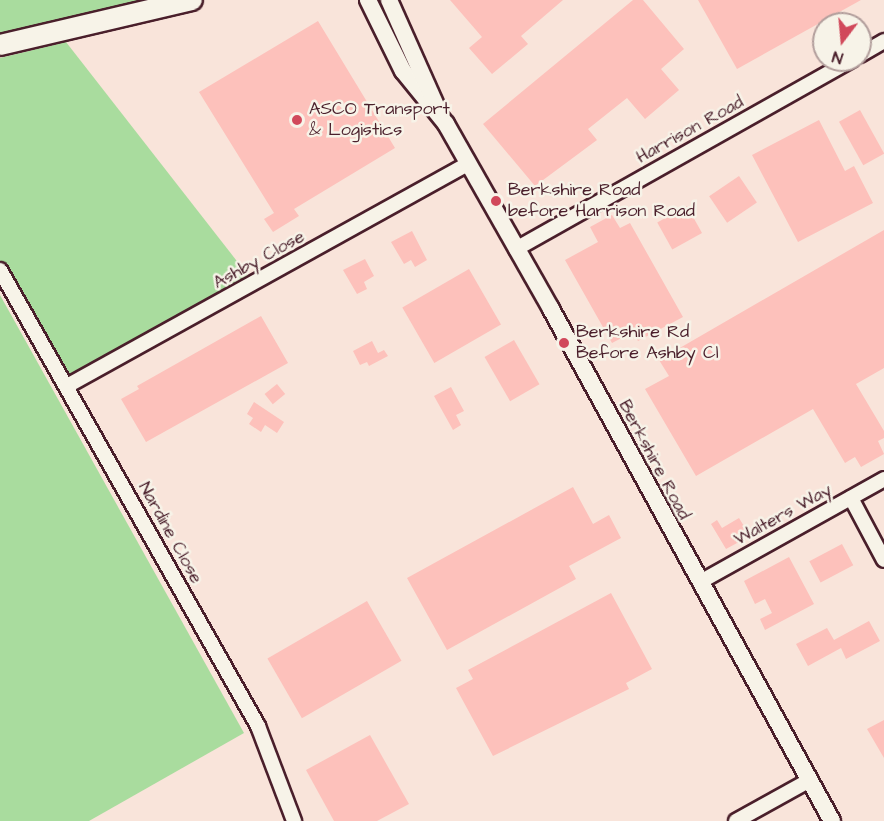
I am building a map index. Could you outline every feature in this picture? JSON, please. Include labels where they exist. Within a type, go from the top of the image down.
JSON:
[{"type":"highway","points":[[0,45],[192,0]]},
{"type":"main road","name":"Berkshire Road","points":[[368,0],[403,71],[441,118],[468,164],[832,821]]},
{"type":"main road","name":"Berkshire Road","points":[[389,0],[429,84],[441,118]]},
{"type":"street","name":"Harrison Road","points":[[516,249],[830,72]]},
{"type":"street","name":"Ashby Close","points":[[67,386],[468,164]]},
{"type":"street","name":"Nardine Close","points":[[0,270],[258,726],[294,821]]},
{"type":"street","name":"Walters Way","points":[[700,582],[884,479]]},
{"type":"street","points":[[851,498],[884,560]]},
{"type":"street","points":[[736,821],[810,780]]},
{"type":"green space","points":[[0,0],[157,0],[0,42]]},
{"type":"green space","points":[[66,42],[254,283],[67,386],[0,270],[0,58]]},
{"type":"green space","points":[[0,295],[244,733],[89,821],[0,821]]},
{"type":"building","points":[[450,0],[563,0],[521,36],[528,44],[492,74],[469,48],[482,37]]},
{"type":"building","points":[[633,0],[643,0],[684,49],[661,69],[679,90],[645,119],[627,98],[588,129],[597,140],[535,186],[483,124]]},
{"type":"building","points":[[698,0],[861,0],[839,12],[812,12],[812,27],[737,69]]},
{"type":"building","name":"ASCO Transport & Logistics","points":[[318,21],[395,148],[294,209],[299,216],[273,232],[264,219],[274,213],[199,92]]},
{"type":"building","points":[[860,110],[884,153],[863,165],[839,122]]},
{"type":"building","points":[[819,120],[845,171],[854,166],[873,203],[798,242],[752,155]]},
{"type":"building","points":[[739,176],[757,203],[727,223],[709,196]]},
{"type":"building","points":[[687,206],[702,233],[672,250],[657,222]]},
{"type":"building","points":[[612,215],[620,228],[630,223],[683,317],[638,341],[633,332],[612,343],[565,260],[598,242],[590,227]]},
{"type":"building","points":[[884,230],[884,368],[856,384],[884,431],[884,438],[878,441],[884,454],[861,467],[855,457],[845,463],[813,409],[696,476],[645,389],[669,376],[659,360]]},
{"type":"building","points":[[412,231],[427,260],[415,267],[411,260],[404,264],[391,242]]},
{"type":"building","points":[[365,259],[374,276],[364,282],[367,289],[357,294],[343,270]]},
{"type":"building","points":[[469,269],[501,324],[434,363],[402,308]]},
{"type":"building","points":[[261,316],[288,363],[146,442],[121,399],[139,389],[137,386]]},
{"type":"building","points":[[514,340],[540,384],[510,401],[485,357]]},
{"type":"building","points":[[372,341],[378,353],[384,350],[388,356],[369,366],[367,362],[360,365],[353,351]]},
{"type":"building","points":[[277,384],[285,394],[273,404],[265,394]]},
{"type":"building","points":[[451,387],[464,411],[456,415],[461,425],[453,430],[434,396]]},
{"type":"building","points":[[254,402],[284,422],[277,433],[265,425],[261,432],[249,424],[253,418],[247,414]]},
{"type":"building","points":[[573,487],[593,524],[609,515],[621,538],[569,566],[576,579],[447,650],[407,578]]},
{"type":"building","points":[[739,518],[750,536],[726,549],[711,524],[717,520],[722,528]]},
{"type":"building","points":[[842,544],[853,565],[821,583],[809,561]]},
{"type":"building","points":[[789,557],[814,604],[765,630],[760,619],[772,613],[765,599],[755,604],[744,581]]},
{"type":"building","points":[[611,593],[652,669],[626,683],[629,689],[493,756],[456,688],[473,679],[468,670]]},
{"type":"building","points":[[367,601],[402,661],[302,718],[267,658]]},
{"type":"building","points":[[869,621],[880,641],[846,659],[841,648],[808,666],[796,644],[827,628],[834,640]]},
{"type":"building","points":[[884,720],[884,758],[867,729]]},
{"type":"building","points":[[370,735],[409,804],[377,821],[334,821],[306,770]]},
{"type":"place","name":"ASCO Transport & Logistics","points":[[297,120]]},
{"type":"place","name":"Berkshire Road before Harrison Road","points":[[496,201]]},
{"type":"place","name":"Berkshire Rd Before Ashby Cl","points":[[564,343]]}]
